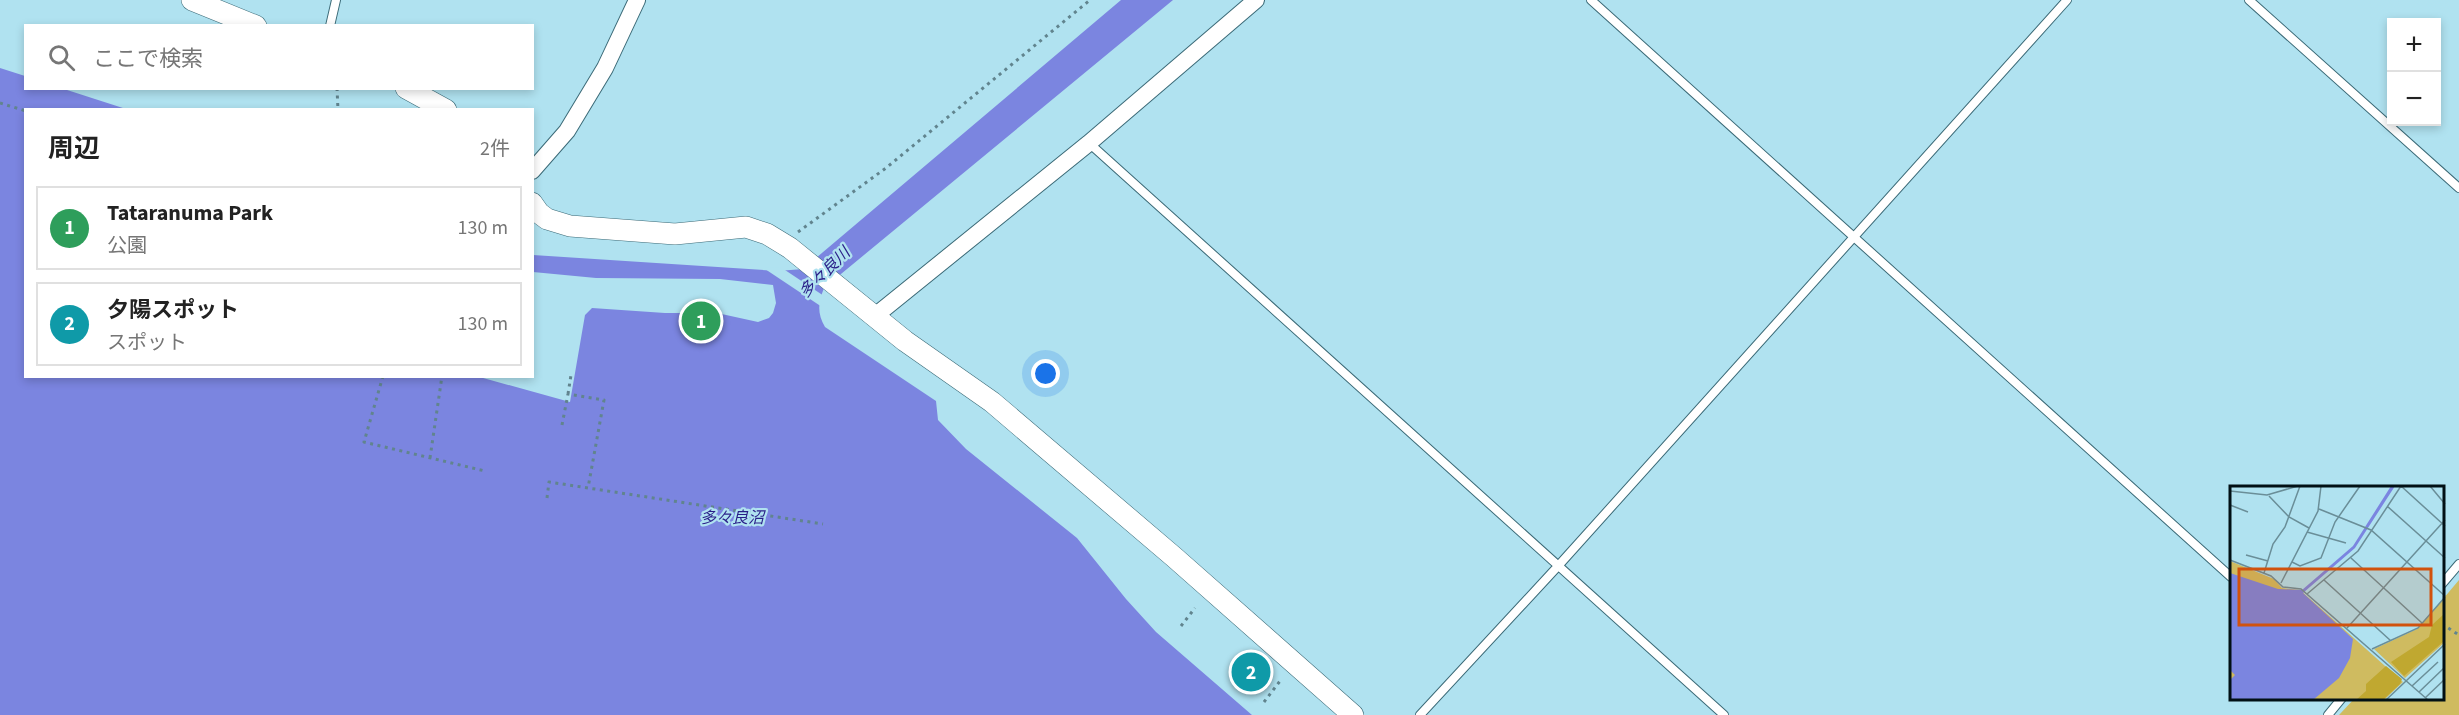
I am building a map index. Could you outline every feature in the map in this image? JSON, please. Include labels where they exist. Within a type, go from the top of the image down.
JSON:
[{"type":"street","points":[[192,0],[251,24]]},
{"type":"street","points":[[534,169],[567,131],[605,68],[637,0]]},
{"type":"street","points":[[875,316],[1089,143],[1256,0]]},
{"type":"street","points":[[410,90],[442,108]]},
{"type":"street","points":[[534,206],[548,219],[570,226],[675,234],[746,227],[767,234],[786,246],[905,341],[992,402],[1174,557],[1353,715]]},
{"type":"lane","points":[[330,24],[336,0]]},
{"type":"lane","points":[[1591,0],[2230,576]]},
{"type":"lane","points":[[1420,715],[1559,565],[2067,0]]},
{"type":"lane","points":[[2249,0],[2459,188]]},
{"type":"lane","points":[[1089,143],[1724,715]]},
{"type":"lane","points":[[2444,582],[2459,564]]},
{"type":"lane","points":[[2328,715],[2341,700]]},
{"type":"path","points":[[786,246],[886,168],[1090,0]]},
{"type":"path","points":[[337,90],[338,108]]},
{"type":"path","points":[[0,103],[24,110]]},
{"type":"path","points":[[562,425],[571,375]]},
{"type":"path","points":[[382,378],[364,442],[485,471]]},
{"type":"path","points":[[430,458],[442,378]]},
{"type":"path","points":[[568,394],[604,400],[588,488]]},
{"type":"path","points":[[547,498],[549,482],[824,524]]},
{"type":"path","points":[[1182,626],[1195,608]]},
{"type":"path","points":[[2444,625],[2459,636]]},
{"type":"path","points":[[1264,702],[1280,681]]},
{"type":"shaded area","points":[[2459,580],[2459,715],[2339,715],[2353,700],[2444,700],[2444,598]]},
{"type":"water","name":"多々良沼","points":[[1121,0],[1173,0],[824,288],[820,312],[825,327],[936,401],[938,420],[966,449],[1077,538],[1156,632],[1252,715],[0,715],[0,68],[24,76],[24,90],[67,90],[123,108],[24,108],[24,378],[483,378],[570,402],[585,315],[592,308],[665,313],[717,313],[758,322],[769,318],[773,313],[776,303],[773,285],[720,279],[596,278],[534,272],[534,255],[778,271],[803,269]]},
{"type":"pier","points":[[762,267],[782,268],[824,296],[822,307]]},
{"type":"place","name":"Tataranuma Park","points":[[701,321]]},
{"type":"place","name":"夕陽スポット","points":[[1251,672]]},
{"type":"water label","name":"多々良川","points":[[824,272]]}]
